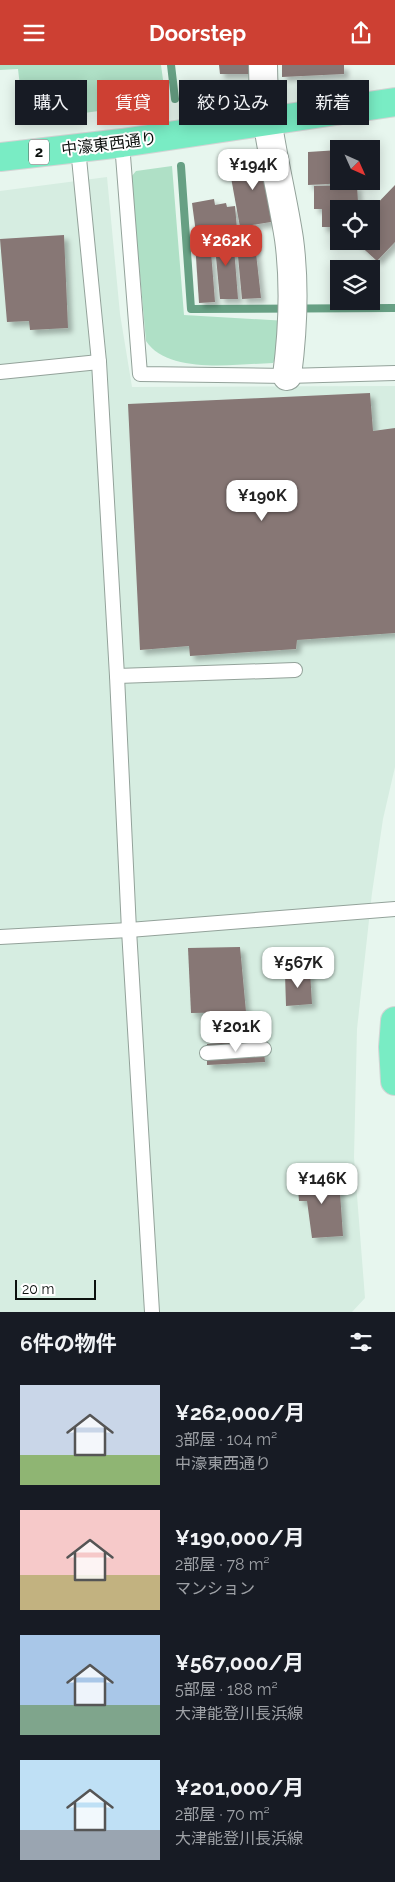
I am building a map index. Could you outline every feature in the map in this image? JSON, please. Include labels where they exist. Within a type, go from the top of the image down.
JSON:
[{"type":"main road","name":"中濠東西通り","points":[[287,119],[395,102]]},
{"type":"main road","name":"中濠東西通り","points":[[0,157],[122,143],[246,125]]},
{"type":"main road","points":[[395,1021],[393,1047],[395,1081]]},
{"type":"street","points":[[263,65],[263,80]]},
{"type":"street","points":[[268,125],[289,240],[293,333],[287,376]]},
{"type":"lane","points":[[122,143],[140,374],[287,376],[395,373]]},
{"type":"lane","points":[[78,148],[99,362],[129,930],[152,1312]]},
{"type":"lane","points":[[0,372],[99,362]]},
{"type":"lane","points":[[117,676],[295,670]]},
{"type":"lane","points":[[0,937],[129,930],[395,909]]},
{"type":"lane","points":[[207,1053],[264,1049]]},
{"type":"shaded area","points":[[107,177],[120,314],[132,387],[395,386],[395,767],[383,819],[372,893],[357,1029],[354,1157],[365,1298],[352,1312],[0,1312],[0,191]]},
{"type":"green space","points":[[0,65],[161,65],[163,80],[97,80],[97,111],[87,113],[87,80],[19,80],[18,69],[0,70]]},
{"type":"green space","points":[[172,166],[184,315],[287,321],[288,335],[273,363],[204,365],[186,363],[170,359],[156,352],[146,341],[131,177],[136,171]]},
{"type":"building","points":[[219,65],[249,65],[249,74],[220,74]]},
{"type":"building","points":[[282,65],[344,65],[344,74],[282,77]]},
{"type":"building","points":[[330,151],[330,184],[308,185],[308,152]]},
{"type":"building","points":[[266,155],[277,221],[240,227],[228,161]]},
{"type":"building","points":[[395,185],[395,242],[376,260],[365,250],[380,250],[380,201]]},
{"type":"building","points":[[314,186],[330,186],[330,190],[357,190],[358,200],[330,200],[330,227],[322,227],[322,209],[314,209]]},
{"type":"building","points":[[214,199],[215,205],[226,203],[227,207],[235,206],[237,229],[196,233],[192,203]]},
{"type":"building","points":[[64,235],[68,328],[30,330],[29,321],[7,322],[0,239]]},
{"type":"building","points":[[233,235],[238,299],[220,299],[214,236]]},
{"type":"building","points":[[236,235],[254,235],[261,298],[242,299]]},
{"type":"building","points":[[210,239],[215,302],[199,303],[195,242]]},
{"type":"building","points":[[370,393],[373,431],[395,428],[395,633],[297,640],[296,649],[190,656],[189,646],[140,650],[128,404]]},
{"type":"building","points":[[240,947],[246,1012],[191,1013],[188,948]]},
{"type":"building","points":[[310,971],[312,1004],[286,1006],[285,973]]},
{"type":"building","points":[[263,1040],[265,1062],[207,1065],[207,1044]]},
{"type":"building","points":[[297,1176],[339,1178],[343,1236],[312,1238],[307,1201],[299,1201]]},
{"type":"waterway","points":[[171,65],[175,99]]},
{"type":"waterway","points":[[181,166],[191,309],[395,308]]}]
